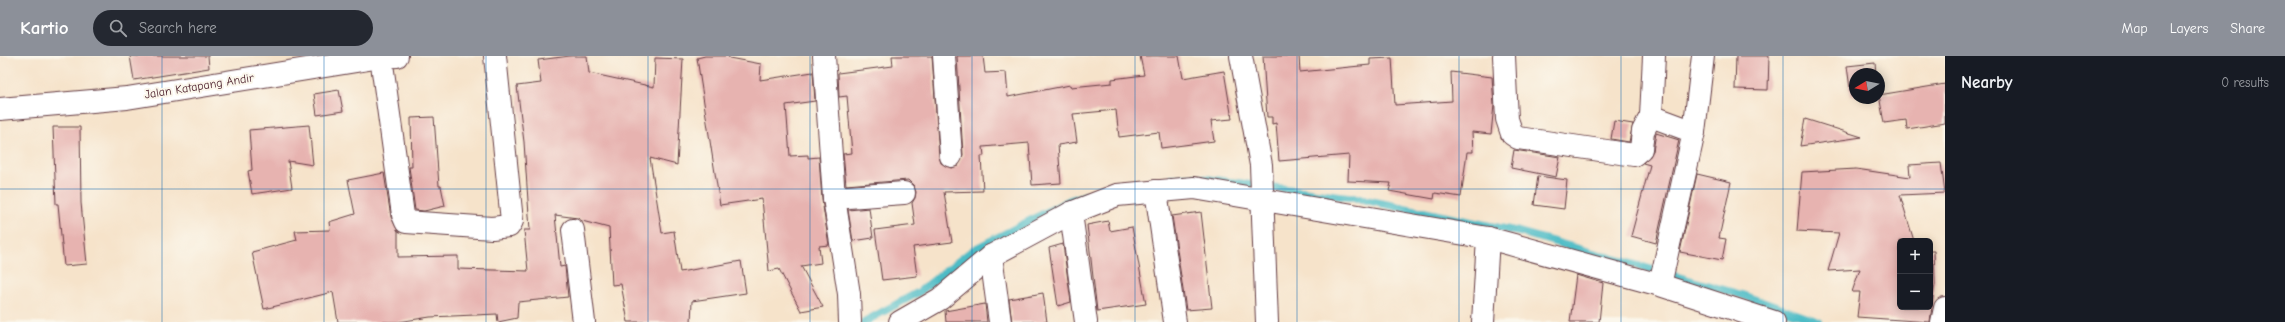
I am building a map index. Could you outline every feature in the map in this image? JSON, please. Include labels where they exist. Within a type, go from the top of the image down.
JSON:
[{"type":"street","points":[[389,56],[403,215],[406,222],[492,228],[509,226],[512,221],[495,56]]},
{"type":"street","name":"Jalan Katapang Andir","points":[[0,109],[127,98],[389,56]]},
{"type":"street","points":[[824,56],[834,198],[849,294],[850,322]]},
{"type":"street","points":[[944,56],[951,156]]},
{"type":"street","points":[[1241,56],[1261,165],[1267,322]]},
{"type":"street","points":[[1504,56],[1507,119],[1512,134],[1518,138],[1634,155],[1641,149],[1643,131],[1651,116],[1654,56]]},
{"type":"street","points":[[1662,276],[1694,132],[1703,56]]},
{"type":"street","points":[[1651,116],[1694,132]]},
{"type":"street","points":[[905,321],[940,300],[991,256],[1071,214],[1117,195],[1194,188],[1263,196],[1488,238],[1662,276],[1774,322]]},
{"type":"street","points":[[1156,191],[1175,322]]},
{"type":"street","points":[[834,198],[904,194]]},
{"type":"street","points":[[1071,214],[1086,322]]},
{"type":"street","points":[[573,230],[584,322]]},
{"type":"street","points":[[1483,322],[1488,238]]},
{"type":"street","points":[[991,256],[1000,322]]},
{"type":"street","points":[[1942,322],[1945,308]]},
{"type":"building","points":[[130,56],[208,56],[209,68],[134,80]]},
{"type":"building","points":[[570,56],[587,56],[589,73],[654,87],[655,58],[683,59],[677,165],[650,158],[662,233],[674,231],[680,272],[741,261],[746,293],[692,301],[691,322],[628,322],[621,284],[612,285],[609,228],[582,221],[578,218],[555,215],[560,267],[565,266],[568,297],[518,302],[517,318],[498,322],[497,314],[430,317],[398,322],[338,322],[333,292],[264,309],[252,252],[297,240],[295,231],[330,230],[329,222],[355,214],[348,180],[384,173],[391,217],[398,231],[398,257],[458,256],[458,269],[528,271],[524,230],[530,230],[524,142],[517,86],[541,83],[538,60]]},
{"type":"building","points":[[705,56],[728,56],[729,58],[761,64],[760,80],[813,72],[815,101],[786,105],[790,156],[808,155],[808,158],[819,157],[822,200],[829,245],[819,246],[821,263],[801,266],[823,307],[801,311],[779,269],[769,271],[762,199],[720,205],[697,58]]},
{"type":"building","points":[[892,56],[932,56],[939,157],[941,163],[951,168],[958,166],[963,155],[957,56],[983,56],[985,73],[1006,72],[1008,97],[1070,85],[1071,87],[1112,83],[1112,79],[1144,75],[1140,56],[1179,56],[1183,78],[1224,71],[1232,119],[1211,121],[1214,141],[1161,148],[1159,132],[1119,137],[1116,110],[1073,114],[1077,142],[1058,145],[1061,183],[1032,185],[1029,143],[983,147],[984,156],[981,156],[983,191],[944,192],[952,242],[913,247],[917,276],[882,280],[875,230],[915,225],[912,203],[916,192],[914,186],[908,180],[846,185],[843,154],[852,153],[847,96],[839,97],[838,73],[893,66]]},
{"type":"building","points":[[1263,56],[1299,56],[1300,72],[1370,65],[1370,59],[1392,58],[1395,105],[1452,101],[1451,72],[1492,77],[1494,105],[1491,134],[1472,132],[1473,152],[1467,152],[1461,197],[1435,193],[1434,199],[1389,191],[1391,183],[1348,181],[1349,155],[1279,161],[1276,123],[1272,124],[1272,117],[1267,117]]},
{"type":"building","points":[[1736,56],[1769,56],[1768,90],[1735,89]]},
{"type":"building","points":[[1875,63],[1875,68],[1849,68],[1849,81],[1847,66]]},
{"type":"building","points":[[1945,84],[1945,123],[1907,129],[1906,120],[1884,123],[1881,104],[1885,104],[1885,94]]},
{"type":"building","points":[[339,90],[343,111],[317,115],[314,94]]},
{"type":"building","points":[[434,117],[439,186],[441,186],[445,206],[424,211],[415,210],[409,167],[412,167],[411,118]]},
{"type":"building","points":[[1805,119],[1862,137],[1800,146]]},
{"type":"building","points":[[1614,121],[1633,124],[1629,142],[1611,139]]},
{"type":"building","points":[[309,125],[313,165],[288,161],[292,188],[252,194],[248,171],[252,170],[249,130]]},
{"type":"building","points":[[53,127],[80,127],[81,203],[87,264],[64,266],[58,204],[56,204]]},
{"type":"building","points":[[1656,133],[1679,140],[1656,243],[1631,236],[1650,165],[1643,163],[1653,151]]},
{"type":"building","points":[[1514,150],[1560,157],[1556,177],[1511,168]]},
{"type":"building","points":[[1941,163],[1945,193],[1900,195],[1913,238],[1897,238],[1897,310],[1932,310],[1930,322],[1857,317],[1860,292],[1852,292],[1860,269],[1828,271],[1839,233],[1797,231],[1802,172],[1856,169],[1910,177],[1909,165]]},
{"type":"building","points":[[1697,174],[1731,182],[1719,238],[1726,239],[1722,260],[1680,252]]},
{"type":"building","points":[[1538,176],[1567,180],[1564,209],[1534,205]]},
{"type":"building","points":[[869,208],[873,238],[853,241],[848,210]]},
{"type":"building","points":[[1201,212],[1212,308],[1186,310],[1172,216]]},
{"type":"building","points":[[1108,221],[1110,231],[1132,227],[1146,304],[1097,311],[1087,225]]},
{"type":"building","points":[[1063,244],[1071,302],[1058,306],[1049,248]]},
{"type":"building","points":[[1933,251],[1934,251],[1935,284],[1933,299]]},
{"type":"building","points":[[1576,275],[1603,283],[1599,322],[1570,322]]},
{"type":"building","points":[[1043,293],[1047,322],[1012,322],[1009,299]]},
{"type":"building","points":[[985,304],[987,322],[946,322],[945,311]]},
{"type":"waterway","points":[[1172,179],[1191,177],[1356,198],[1519,232],[1742,295],[1819,322]]},
{"type":"waterway","points":[[864,322],[919,292],[973,250],[1070,200],[1097,192]]}]
